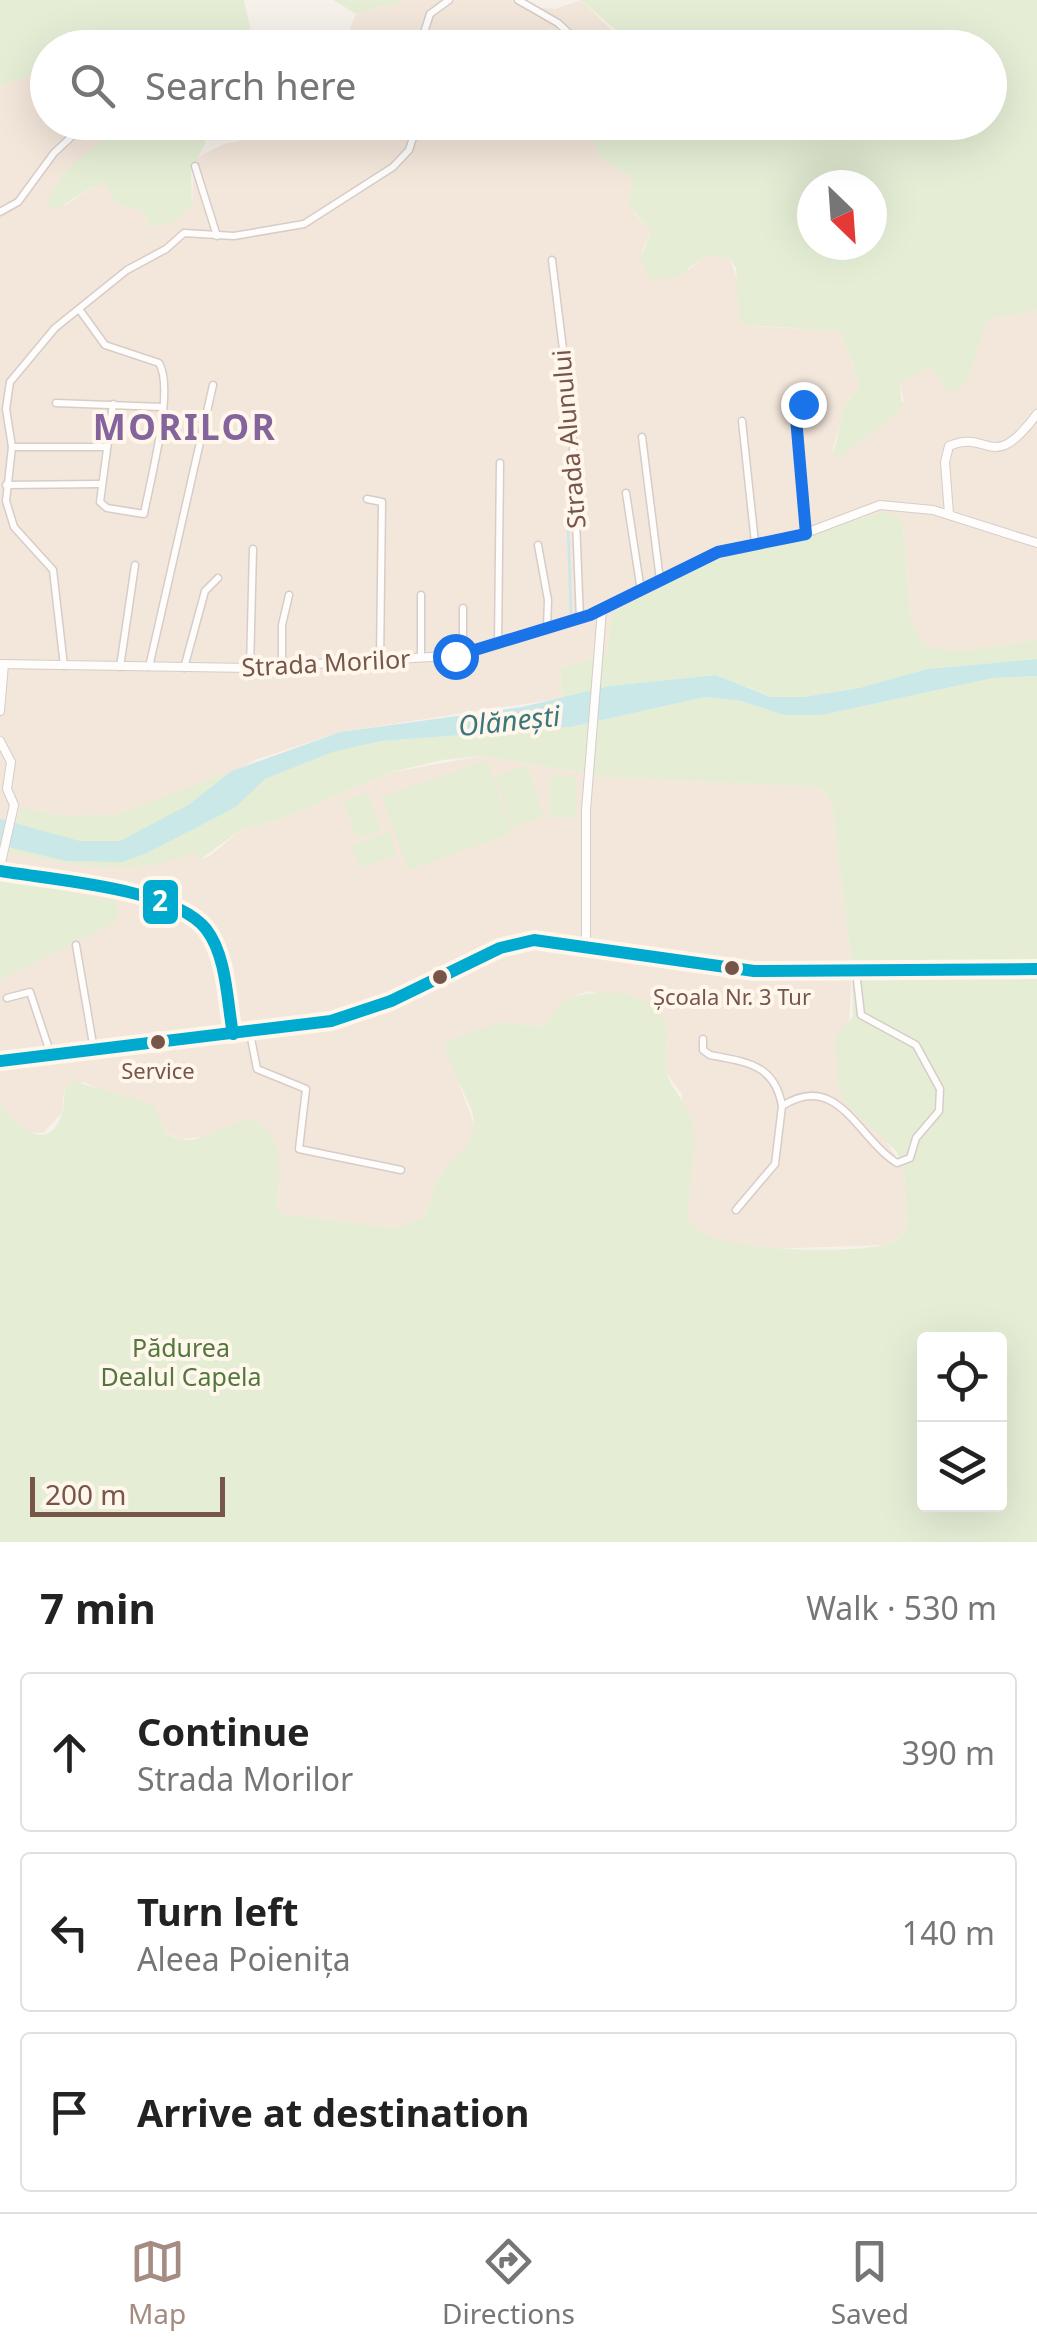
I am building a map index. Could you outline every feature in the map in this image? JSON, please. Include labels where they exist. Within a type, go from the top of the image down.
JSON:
[{"type":"main road","points":[[0,1061],[250,1033],[357,1014],[510,944],[547,940],[754,972],[1037,969]]},
{"type":"street","points":[[425,30],[430,14],[449,0]]},
{"type":"street","points":[[518,0],[566,30]]},
{"type":"street","points":[[0,212],[18,202],[67,140]]},
{"type":"street","points":[[64,666],[55,579],[46,558],[14,527],[6,484],[12,447],[3,408],[16,372],[54,328],[127,270],[166,249],[184,233],[216,236],[294,227],[322,216],[393,167],[409,150],[412,140]]},
{"type":"street","points":[[195,166],[216,236]]},
{"type":"street","name":"Strada Alunului","points":[[552,260],[573,438],[580,619]]},
{"type":"street","points":[[79,309],[105,345],[159,363],[164,378],[144,514],[101,505],[99,484],[113,404]]},
{"type":"street","points":[[149,667],[212,385]]},
{"type":"street","points":[[56,403],[162,407]]},
{"type":"street","points":[[803,404],[796,409],[796,418],[806,534]]},
{"type":"street","points":[[950,514],[945,462],[948,446],[957,442],[1004,446],[1021,436],[1037,414]]},
{"type":"street","points":[[742,421],[755,543]]},
{"type":"street","points":[[642,437],[660,580]]},
{"type":"street","points":[[12,447],[106,447]]},
{"type":"street","points":[[498,645],[500,463]]},
{"type":"street","points":[[6,484],[99,484]]},
{"type":"street","points":[[626,494],[641,591]]},
{"type":"street","points":[[367,499],[382,502],[380,662]]},
{"type":"street","name":"Strada Morilor","points":[[2,664],[250,668],[463,655],[580,619],[707,556],[806,534],[880,505],[950,514],[1037,543]]},
{"type":"street","points":[[538,545],[548,600],[547,629]]},
{"type":"street","points":[[250,668],[253,549]]},
{"type":"street","points":[[120,667],[135,566]]},
{"type":"street","points":[[184,668],[205,591],[218,578]]},
{"type":"street","points":[[282,667],[282,625],[288,595]]},
{"type":"street","points":[[421,596],[421,658]]},
{"type":"street","points":[[463,608],[463,655]]},
{"type":"street","points":[[586,944],[586,810],[602,610]]},
{"type":"street","points":[[0,711],[2,664]]},
{"type":"street","points":[[0,741],[11,762],[8,789],[14,805],[0,866],[162,902],[189,912],[212,942],[233,1034]]},
{"type":"street","points":[[76,945],[94,1050]]},
{"type":"street","points":[[782,1106],[811,1095],[830,1098],[897,1164],[910,1158],[916,1138],[939,1111],[940,1089],[916,1046],[861,1014],[856,971]]},
{"type":"street","points":[[8,998],[30,992],[51,1055]]},
{"type":"street","points":[[250,1033],[257,1069],[306,1089],[299,1148],[401,1170]]},
{"type":"street","points":[[703,1038],[703,1050],[710,1055],[764,1069],[776,1083],[782,1106],[775,1164],[736,1210]]},
{"type":"shaded area","points":[[407,0],[525,0],[535,7],[555,9],[581,0],[612,30],[349,30],[356,14]]},
{"type":"shaded area","points":[[30,74],[30,140],[103,140],[83,157],[64,206],[99,183],[106,185],[117,204],[143,211],[149,227],[192,207],[194,159],[224,144],[244,140],[594,140],[600,157],[632,177],[634,213],[651,231],[642,252],[688,270],[707,255],[730,259],[754,326],[841,331],[860,386],[847,401],[832,452],[904,401],[900,383],[905,376],[930,367],[944,385],[968,379],[982,325],[991,316],[1037,310],[1037,640],[958,651],[924,646],[910,617],[903,524],[862,516],[829,531],[704,564],[618,609],[611,617],[607,653],[560,669],[563,698],[340,732],[252,761],[216,785],[190,829],[198,860],[210,856],[242,829],[282,819],[388,773],[481,756],[609,777],[819,787],[832,803],[852,965],[849,1023],[885,1140],[904,1169],[907,1228],[900,1237],[886,1245],[758,1249],[709,1238],[692,1227],[688,1220],[682,1094],[664,1070],[668,1042],[664,1022],[659,1014],[589,991],[564,1000],[544,1027],[501,1022],[445,1045],[474,1125],[469,1142],[437,1178],[425,1217],[411,1226],[399,1228],[282,1214],[277,1207],[279,1184],[246,1120],[207,1137],[179,1139],[164,1131],[155,1106],[123,1099],[83,1082],[64,1092],[62,1113],[43,1133],[22,1132],[10,1118],[0,1103],[0,86]]},
{"type":"green space","points":[[0,0],[244,0],[251,30],[30,30],[30,75],[0,86]]},
{"type":"green space","points":[[333,0],[407,0],[356,14]]},
{"type":"green space","points":[[581,0],[1037,0],[1037,310],[987,319],[968,379],[957,391],[948,390],[930,367],[900,383],[902,408],[843,456],[833,455],[845,404],[860,386],[841,331],[745,325],[740,321],[736,268],[730,259],[707,255],[676,277],[652,280],[640,261],[651,231],[629,206],[632,177],[600,157],[594,140],[1007,140],[1007,30],[616,30]]},
{"type":"green space","points":[[102,140],[205,140],[191,169],[192,207],[172,223],[149,227],[143,211],[117,204],[106,185],[99,183],[56,209],[47,204],[58,182]]},
{"type":"green space","points":[[883,512],[895,515],[903,524],[910,617],[924,646],[958,651],[1037,640],[1037,659],[927,669],[859,688],[803,697],[772,697],[716,675],[609,686],[563,698],[560,669],[607,653],[611,617],[618,609],[704,564]]},
{"type":"green space","name":"Pădurea Dealul Capela","points":[[1037,676],[1037,1542],[0,1542],[0,1103],[24,1128],[42,1135],[57,1124],[65,1091],[73,1081],[155,1105],[164,1131],[176,1138],[198,1139],[253,1120],[264,1127],[276,1146],[277,1207],[282,1214],[399,1228],[425,1217],[437,1178],[469,1142],[474,1125],[472,1111],[444,1049],[448,1041],[501,1022],[543,1027],[564,1000],[591,994],[623,994],[651,1005],[667,1030],[665,1070],[689,1113],[694,1131],[689,1222],[701,1232],[752,1245],[819,1250],[890,1243],[907,1228],[904,1169],[896,1151],[844,1102],[838,1085],[835,1037],[853,1017],[852,965],[832,803],[819,787],[609,777],[481,756],[442,760],[388,773],[282,819],[242,829],[198,861],[196,852],[150,865],[103,867],[32,857],[9,852],[10,848],[86,863],[145,854],[242,801],[265,779],[333,752],[381,741],[571,727],[705,697],[741,701],[784,715],[822,715],[993,678]]},
{"type":"green space","points":[[487,760],[512,833],[408,870],[382,797]]},
{"type":"green space","points":[[527,765],[544,816],[513,827],[495,776]]},
{"type":"green space","points":[[232,771],[172,817],[119,840],[79,840],[16,824],[20,808],[65,816],[119,814]]},
{"type":"green space","points":[[550,775],[576,775],[577,818],[550,818]]},
{"type":"green space","points":[[368,792],[381,831],[356,838],[344,800]]},
{"type":"green space","points":[[389,832],[397,855],[360,868],[352,845]]},
{"type":"green space","points":[[0,879],[117,901],[117,921],[0,980]]},
{"type":"water","name":"Olănești","points":[[1037,659],[1037,676],[993,678],[822,715],[784,715],[741,701],[705,697],[571,727],[381,741],[333,752],[265,779],[236,807],[122,862],[66,861],[0,845],[0,819],[80,841],[120,841],[188,805],[232,771],[340,732],[522,707],[609,686],[716,675],[771,697],[803,697],[859,688],[927,669]]},
{"type":"waterway","points":[[568,527],[571,613]]},
{"type":"transit line","name":"2","points":[[0,871],[110,888],[167,904],[190,915],[206,929],[218,952],[233,1034]]},
{"type":"transit line","name":"2","points":[[0,1061],[331,1021],[391,1001],[500,948],[534,940],[754,971],[1037,969]]},
{"type":"place","name":"Școala Nr. 3 Tur","points":[[732,968]]},
{"type":"place","name":"Service","points":[[158,1042]]},
{"type":"district","name":"MORILOR","points":[[185,428]]},
{"type":"route","points":[[455,656],[590,615],[718,552],[806,534],[796,418],[796,409],[803,404]]}]
